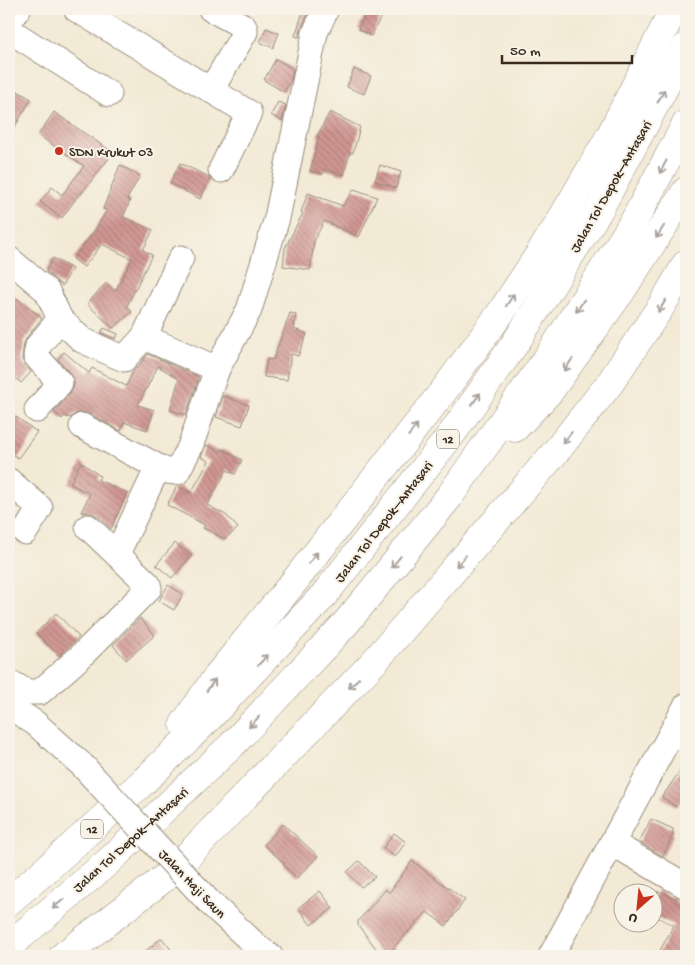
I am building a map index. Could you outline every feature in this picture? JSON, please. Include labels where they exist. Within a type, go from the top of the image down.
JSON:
[{"type":"highway","points":[[143,782],[218,675],[297,578],[445,389],[502,311],[555,230],[611,134],[674,9]]},
{"type":"highway","name":"Jalan Tol Depok–Antasari","points":[[9,901],[143,782],[208,719],[324,595],[451,435],[516,342],[600,208],[686,47]]},
{"type":"highway","name":"Jalan Tol Depok–Antasari","points":[[9,946],[109,861],[232,745],[346,624],[449,497],[556,345],[634,221],[686,124]]},
{"type":"highway","points":[[449,497],[548,392],[622,290],[686,190]]},
{"type":"highway","points":[[63,956],[172,872],[374,662],[558,449],[610,383],[662,305],[686,264]]},
{"type":"street","points":[[9,21],[18,9]]},
{"type":"street","points":[[76,9],[249,113],[221,170]]},
{"type":"street","points":[[211,9],[243,26],[245,32],[211,90]]},
{"type":"street","points":[[82,426],[166,471],[177,472],[190,447],[217,369],[249,310],[277,218],[316,33],[326,9]]},
{"type":"street","points":[[9,30],[109,94]]},
{"type":"street","points":[[9,259],[47,291],[60,319],[82,340],[124,359],[144,337],[181,258]]},
{"type":"street","points":[[37,410],[60,383],[36,356],[38,346],[60,319]]},
{"type":"street","points":[[144,337],[217,369]]},
{"type":"street","points":[[117,554],[158,467]]},
{"type":"street","points":[[9,481],[40,508],[24,532]]},
{"type":"street","points":[[9,682],[27,692],[40,692],[80,657],[149,588],[148,584],[88,527]]},
{"type":"street","name":"Jalan Haji Saun","points":[[9,706],[34,723],[82,765],[210,903],[270,956]]},
{"type":"street","points":[[557,954],[612,843],[679,736],[686,706]]},
{"type":"street","points":[[612,843],[686,886]]},
{"type":"building","points":[[368,9],[385,9],[371,36],[358,29]]},
{"type":"building","points":[[303,12],[308,14],[299,37],[295,36]]},
{"type":"building","points":[[266,28],[279,33],[273,48],[260,42]]},
{"type":"building","points":[[276,59],[293,69],[291,80],[284,92],[264,80]]},
{"type":"building","points":[[354,69],[371,76],[364,94],[347,87]]},
{"type":"building","points":[[9,86],[31,99],[9,137]]},
{"type":"building","points":[[278,102],[286,105],[282,121],[271,115]]},
{"type":"building","points":[[54,112],[110,151],[106,157],[109,158],[62,218],[40,202],[52,187],[62,195],[84,166],[38,135]]},
{"type":"building","points":[[330,112],[360,127],[353,153],[350,152],[344,175],[324,169],[323,174],[310,171],[319,137],[317,136]]},
{"type":"building","points":[[180,163],[209,177],[210,179],[200,199],[170,183]]},
{"type":"building","points":[[120,165],[140,176],[127,199],[130,201],[123,217],[153,230],[143,250],[152,255],[127,306],[132,312],[113,328],[87,304],[106,283],[115,291],[132,259],[102,244],[84,267],[73,259],[107,210],[103,209]]},
{"type":"building","points":[[380,165],[401,172],[396,188],[375,181]]},
{"type":"building","points":[[354,189],[377,197],[359,237],[324,221],[314,241],[310,270],[283,266],[285,248],[303,213],[301,212],[308,193],[343,206]]},
{"type":"building","points":[[53,258],[72,269],[62,286],[46,271]]},
{"type":"building","points":[[9,292],[42,318],[24,343],[22,359],[25,366],[31,372],[21,383],[9,372]]},
{"type":"building","points":[[290,313],[296,314],[294,329],[307,334],[298,356],[291,354],[287,380],[264,377],[267,359],[273,360]]},
{"type":"building","points":[[104,328],[118,334],[116,339],[101,333]]},
{"type":"building","points":[[64,352],[89,373],[92,368],[126,386],[135,368],[148,354],[199,377],[186,415],[170,410],[179,379],[158,366],[138,405],[154,410],[147,430],[124,422],[121,431],[88,413],[81,412],[70,418],[64,416],[62,419],[54,412],[74,386],[74,379],[58,359]]},
{"type":"building","points":[[223,396],[249,405],[242,426],[216,417]]},
{"type":"building","points":[[9,412],[37,432],[18,458],[9,452]]},
{"type":"building","points":[[206,445],[220,452],[222,449],[242,460],[235,474],[227,470],[207,505],[226,515],[238,528],[225,539],[203,528],[205,525],[167,505],[177,486],[191,493],[209,461],[201,457]]},
{"type":"building","points":[[81,462],[100,476],[98,480],[127,493],[111,529],[98,516],[81,512],[90,494],[70,484]]},
{"type":"building","points":[[175,543],[191,556],[172,578],[156,565]]},
{"type":"building","points":[[168,585],[183,594],[174,610],[159,601]]},
{"type":"building","points":[[56,613],[79,637],[59,656],[36,633]]},
{"type":"building","points":[[140,618],[155,635],[126,660],[113,645]]},
{"type":"building","points":[[686,762],[686,802],[681,799],[676,807],[662,797]]},
{"type":"building","points":[[651,819],[673,829],[673,835],[663,856],[639,842]]},
{"type":"building","points":[[283,824],[318,856],[297,878],[264,845]]},
{"type":"building","points":[[394,833],[406,842],[395,857],[383,848]]},
{"type":"building","points":[[359,861],[375,877],[361,887],[347,872]]},
{"type":"building","points":[[412,861],[465,900],[446,926],[427,912],[393,948],[394,950],[386,956],[382,956],[358,925],[358,921],[386,889],[389,893]]},
{"type":"building","points":[[320,891],[333,908],[311,925],[298,908]]},
{"type":"building","points":[[662,893],[676,899],[675,901],[684,906],[686,901],[686,956],[657,956],[674,925],[662,920]]},
{"type":"building","points":[[162,938],[176,956],[139,956]]},
{"type":"place","name":"SDN Krukut 03","points":[[59,151]]}]
